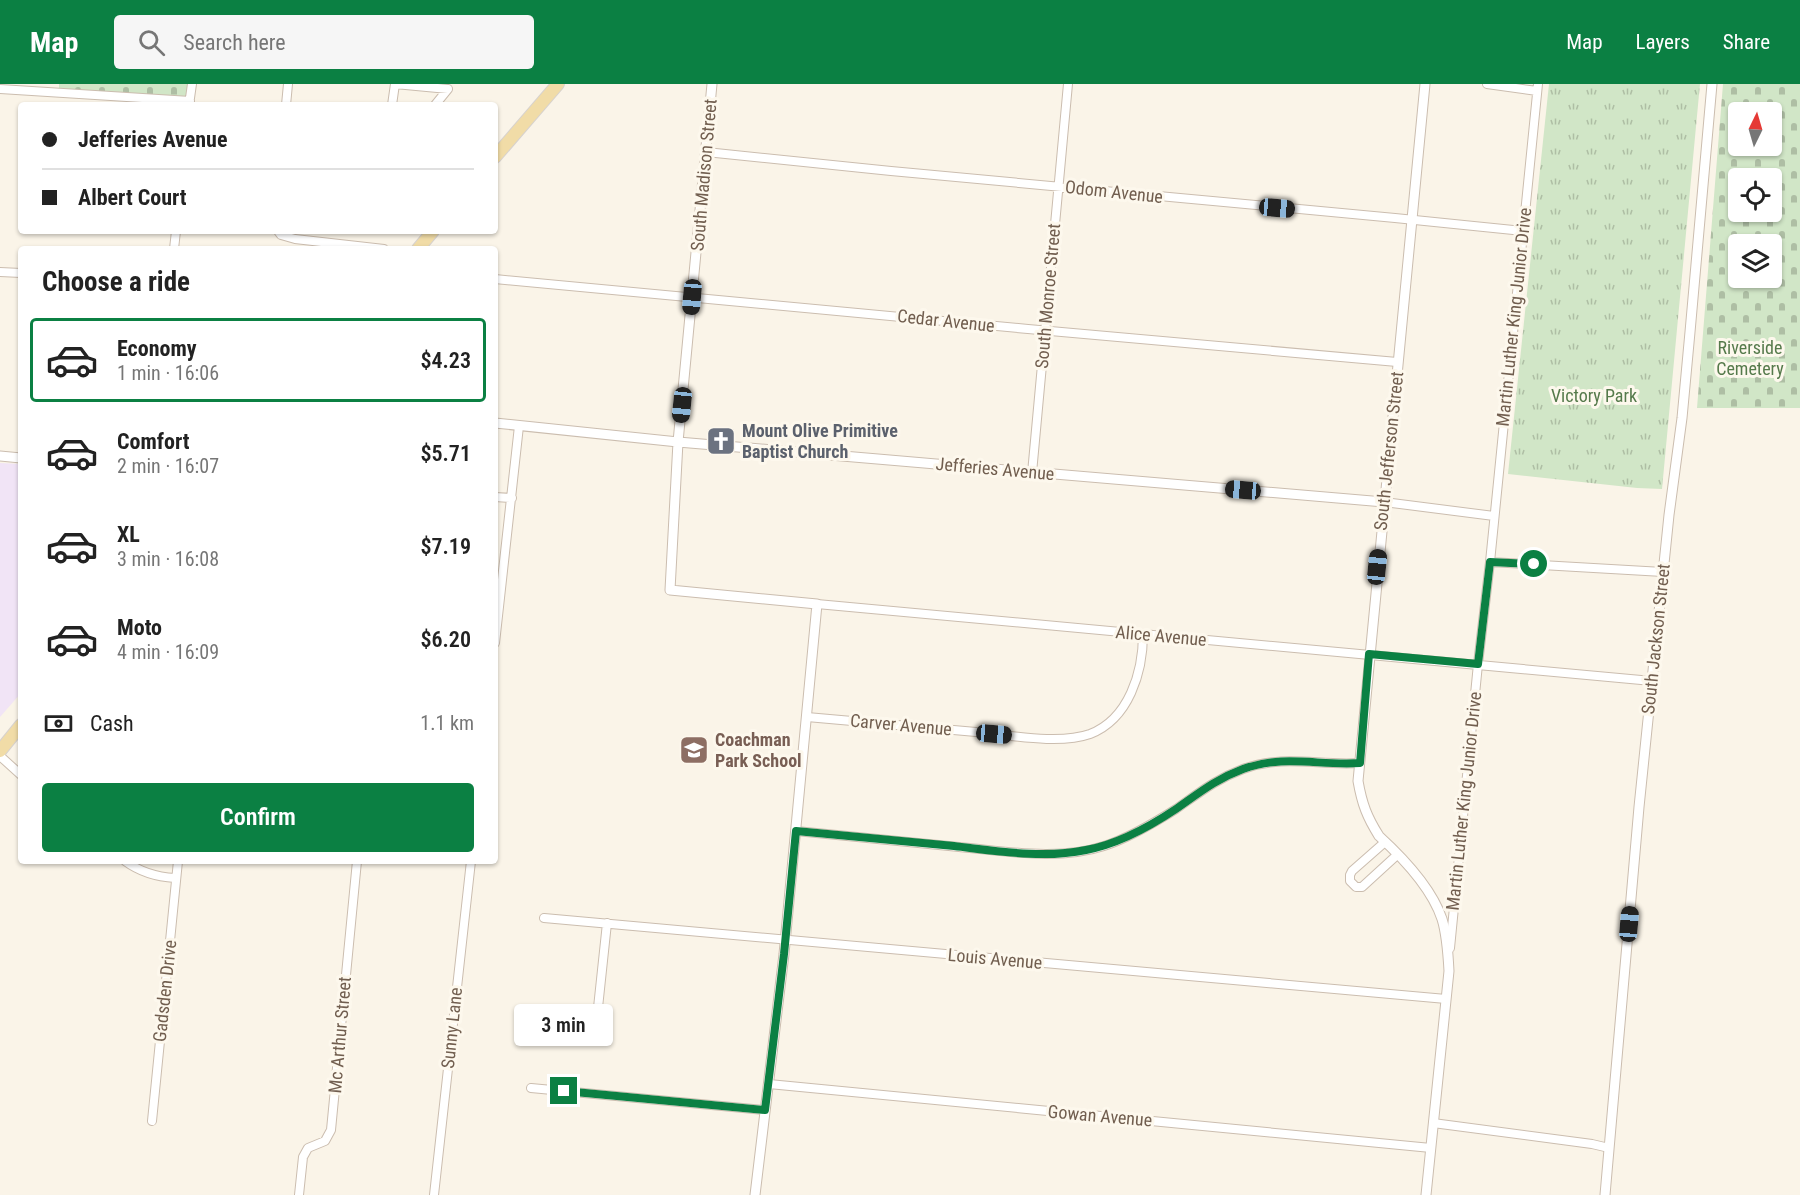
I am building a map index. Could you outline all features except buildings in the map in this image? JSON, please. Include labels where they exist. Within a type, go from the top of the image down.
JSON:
[{"type":"main road","points":[[498,154],[558,84]]},
{"type":"main road","points":[[420,246],[430,234]]},
{"type":"main road","points":[[0,751],[18,729]]},
{"type":"street","points":[[190,102],[192,84]]},
{"type":"street","points":[[286,102],[288,84]]},
{"type":"street","points":[[392,102],[395,84],[450,87]]},
{"type":"street","name":"South Madison Street","points":[[670,590],[678,442],[712,84]]},
{"type":"street","name":"South Monroe Street","points":[[1032,473],[1068,84]]},
{"type":"street","name":"South Jefferson Street","points":[[1425,84],[1358,781],[1362,804],[1374,828],[1428,890],[1436,905],[1444,929],[1449,971]]},
{"type":"street","points":[[1487,84],[1537,87]]},
{"type":"street","name":"South Jackson Street","points":[[1605,1195],[1652,681],[1688,353],[1712,84]]},
{"type":"street","points":[[438,102],[450,87]]},
{"type":"street","name":"Martin Luther King Junior Drive","points":[[1426,1195],[1537,87]]},
{"type":"street","points":[[0,89],[176,102]]},
{"type":"street","name":"Odom Avenue","points":[[706,152],[1523,231]]},
{"type":"street","points":[[282,234],[296,239],[358,246]]},
{"type":"street","points":[[0,272],[18,273]]},
{"type":"street","name":"Cedar Avenue","points":[[498,279],[1397,362]]},
{"type":"street","name":"Jefferies Avenue","points":[[498,423],[678,442],[1384,502],[1494,516]]},
{"type":"street","points":[[498,617],[519,426]]},
{"type":"street","points":[[0,456],[18,458]]},
{"type":"street","points":[[498,497],[512,498]]},
{"type":"street","points":[[1490,562],[1663,572]]},
{"type":"street","name":"Alice Avenue","points":[[670,590],[1652,681]]},
{"type":"street","points":[[755,1195],[785,940],[817,604]]},
{"type":"street","name":"Carver Avenue","points":[[807,717],[1048,739],[1089,734],[1109,722],[1129,699],[1140,669],[1143,634]]},
{"type":"street","points":[[0,756],[18,772]]},
{"type":"street","points":[[796,831],[996,850],[1067,853],[1104,846],[1138,831],[1177,808],[1210,784],[1245,768],[1296,760],[1342,765],[1360,763]]},
{"type":"street","points":[[1385,842],[1352,871],[1350,881],[1356,887],[1362,887],[1397,855]]},
{"type":"street","points":[[130,864],[144,872],[175,878]]},
{"type":"street","name":"Gadsden Drive","points":[[152,1121],[177,864]]},
{"type":"street","name":"Mc Arthur Street","points":[[299,1195],[303,1157],[308,1148],[325,1141],[331,1130],[357,864]]},
{"type":"street","name":"Sunny Lane","points":[[434,1195],[471,864]]},
{"type":"street","name":"Louis Avenue","points":[[544,918],[1446,999]]},
{"type":"street","points":[[597,1017],[607,923]]},
{"type":"street","name":"Gowan Avenue","points":[[769,1084],[1431,1148]]},
{"type":"street","points":[[531,1088],[765,1110]]},
{"type":"street","points":[[1433,1123],[1610,1148]]},
{"type":"shaded area","points":[[0,463],[18,464],[18,696],[0,717]]},
{"type":"green space","points":[[59,84],[189,84],[188,99],[59,90]]},
{"type":"green space","name":"Victory Park","points":[[1549,84],[1700,84],[1662,489],[1508,474]]},
{"type":"green space","name":"Riverside Cemetery","points":[[1723,84],[1800,84],[1800,408],[1697,408]]},
{"type":"place","name":"Mount Olive Primitive Baptist Church","points":[[721,441]]},
{"type":"place","name":"Coachman Park School","points":[[694,750]]},
{"type":"route","points":[[564,1091],[765,1110],[796,831],[1052,854],[1085,851],[1133,834],[1177,808],[1210,784],[1245,768],[1296,760],[1342,765],[1360,763],[1369,654],[1478,664],[1490,562],[1534,564]]}]
